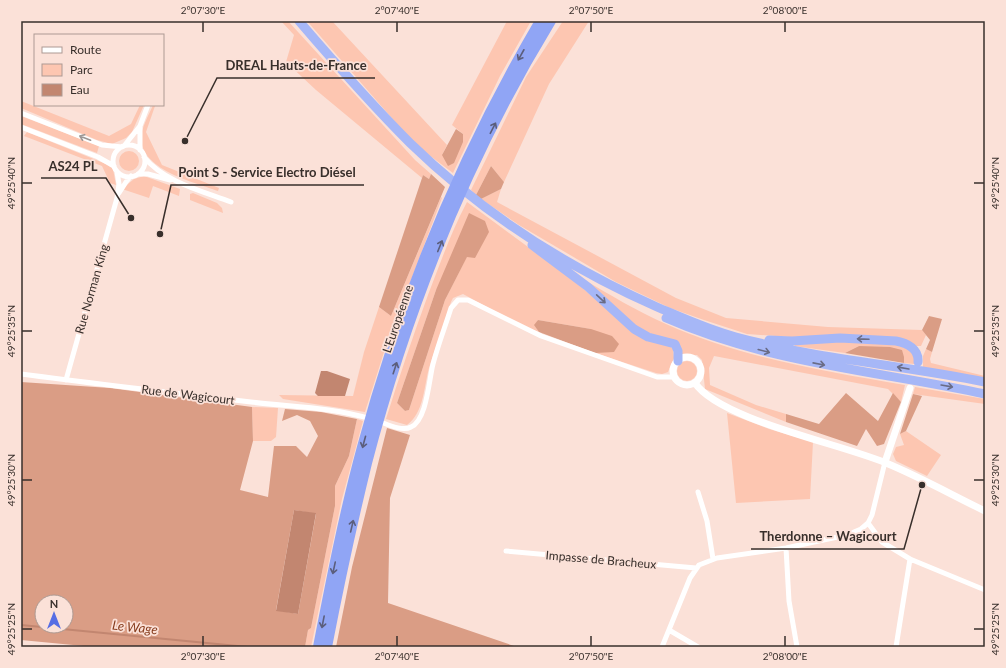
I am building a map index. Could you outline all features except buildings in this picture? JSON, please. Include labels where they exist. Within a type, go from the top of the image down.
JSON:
[{"type":"highway","points":[[293,21],[388,126],[478,203],[593,291],[634,329],[648,336],[675,344],[678,351],[678,361]]},
{"type":"highway","points":[[299,21],[383,115],[445,176]]},
{"type":"highway","name":"L'Européenne","points":[[318,647],[341,535],[360,454],[385,370],[407,304],[437,227],[466,163],[540,21]]},
{"type":"highway","name":"L'Européenne","points":[[327,647],[367,463],[402,348],[430,270],[459,201],[489,136],[551,21]]},
{"type":"highway","points":[[531,57],[557,21]]},
{"type":"highway","points":[[478,203],[579,268],[627,293],[687,320],[727,334],[770,345],[985,382]]},
{"type":"highway","points":[[526,241],[588,278],[633,302],[683,325],[719,338],[809,362],[985,394]]},
{"type":"highway","points":[[687,320],[746,336],[772,340],[840,338],[896,341],[904,343],[915,350],[918,362]]},
{"type":"street","points":[[148,106],[140,126],[140,150],[144,157],[160,171],[179,182]]},
{"type":"street","points":[[21,113],[102,145],[123,147],[133,146],[140,150]]},
{"type":"street","points":[[114,166],[115,155],[140,126]]},
{"type":"street","points":[[21,127],[98,156],[114,166],[117,172],[123,175],[132,176],[138,174],[150,174],[179,182],[231,202]]},
{"type":"street","points":[[138,174],[144,165],[144,157]]},
{"type":"street","name":"Rue Norman King","points":[[66,380],[117,198],[119,184],[117,172]]},
{"type":"street","name":"Rue Norman King","points":[[117,198],[124,184],[132,176]]},
{"type":"street","name":"Rue de Wagicourt","points":[[21,374],[252,402],[316,407],[354,414],[397,427],[411,428],[419,419],[428,396],[433,364],[452,308],[456,301],[460,300],[472,302],[531,332],[598,357],[657,377],[675,377]]},
{"type":"street","points":[[689,358],[699,364],[700,376],[695,383],[683,384],[675,377],[674,370],[678,361],[689,358]]},
{"type":"street","points":[[695,383],[706,396],[741,413],[801,435],[885,462],[985,511]]},
{"type":"street","points":[[662,647],[696,568],[713,560],[786,548],[847,535],[861,529],[868,523],[873,510],[885,462],[910,388]]},
{"type":"street","points":[[698,492],[707,521],[713,560]]},
{"type":"street","points":[[868,523],[882,542],[910,559],[985,590]]},
{"type":"street","points":[[786,548],[789,601],[797,647]]},
{"type":"street","name":"Impasse de Bracheux","points":[[506,551],[696,568]]},
{"type":"street","points":[[896,647],[910,559]]},
{"type":"street","points":[[669,630],[698,647]]},
{"type":"green space","points":[[281,21],[288,21],[415,160],[431,174],[429,179],[423,175],[422,178],[316,90],[286,62],[294,35]]},
{"type":"green space","points":[[307,21],[332,21],[447,145],[442,155],[463,134],[452,125],[507,21],[531,21],[500,76],[453,173],[425,152],[404,132]]},
{"type":"green space","points":[[563,21],[589,21],[549,84],[504,182],[491,166],[476,195],[471,190],[526,77]]},
{"type":"green space","points":[[21,101],[109,136],[131,124],[140,106],[144,106],[132,132],[126,138],[112,144],[97,140],[21,108]]},
{"type":"green space","points":[[153,106],[155,106],[146,132],[162,165],[219,188],[218,191],[172,174],[151,160],[144,151],[141,140],[143,127]]},
{"type":"green space","points":[[21,116],[99,146],[97,153],[21,124]]},
{"type":"green space","points":[[27,132],[106,164],[113,169],[116,185],[110,183],[102,166],[24,136]]},
{"type":"green space","points":[[125,151],[133,151],[139,157],[139,165],[133,171],[125,171],[119,165],[119,157]]},
{"type":"green space","points":[[144,176],[180,189],[179,196],[153,186],[149,198],[122,189],[134,179]]},
{"type":"green space","points":[[501,189],[497,202],[676,298],[726,318],[828,327],[922,330],[926,335],[921,346],[915,346],[747,334],[704,320],[670,308],[616,282],[519,225],[481,199]]},
{"type":"green space","points":[[193,193],[217,203],[222,208],[223,213],[190,200],[190,194]]},
{"type":"green space","points":[[441,197],[442,198],[385,349],[365,412],[283,399],[279,395],[353,396],[364,352],[379,307],[391,316]]},
{"type":"green space","points":[[467,202],[573,280],[619,319],[669,345],[673,349],[674,358],[668,372],[662,374],[656,373],[595,353],[591,329],[538,320],[535,325],[539,332],[524,327],[463,294],[453,298],[451,302],[429,368],[417,414],[407,425],[386,419],[428,295],[456,225]],"holes":[[[467,256],[445,300],[409,410],[405,411],[397,403],[436,290]]]},
{"type":"green space","points":[[583,279],[655,319],[695,336],[724,346],[754,355],[814,369],[905,385],[901,402],[888,389],[714,356],[709,368],[710,385],[756,405],[786,414],[786,422],[705,389],[702,360],[697,355],[682,355],[680,348],[637,329]]},
{"type":"green space","points":[[826,341],[899,345],[909,350],[914,355],[914,364],[904,363],[904,357],[859,346],[845,353],[794,346],[797,343]]},
{"type":"green space","points":[[926,349],[932,352],[930,359],[931,363],[985,376],[985,379],[923,367],[923,356]]},
{"type":"green space","points":[[687,361],[694,364],[697,371],[694,378],[687,381],[680,378],[677,371],[680,364]]},
{"type":"green space","points":[[915,387],[985,399],[985,404],[913,394]]},
{"type":"green space","points":[[252,407],[278,408],[276,437],[271,441],[253,441]]},
{"type":"green space","points":[[727,413],[769,429],[813,442],[810,499],[736,503]]},
{"type":"green space","points":[[357,419],[363,421],[342,499],[311,647],[305,647],[308,630],[311,628],[335,506],[335,486],[349,456]]},
{"type":"green space","points":[[906,431],[941,455],[927,476],[896,461],[893,454],[896,447],[904,445],[900,434]]},
{"type":"shaded area","points":[[456,129],[463,134],[463,142],[454,163],[448,166],[442,155]]},
{"type":"shaded area","points":[[491,166],[504,182],[501,189],[481,199],[476,195]]},
{"type":"shaded area","points":[[431,174],[445,187],[391,316],[379,307],[423,175],[429,179]]},
{"type":"shaded area","points":[[469,213],[485,221],[489,232],[475,258],[467,257],[445,300],[409,410],[405,411],[397,403],[436,290]]},
{"type":"shaded area","points":[[929,316],[942,319],[932,352],[926,349],[930,340],[922,330]]},
{"type":"shaded area","points":[[538,320],[591,329],[612,336],[619,344],[614,352],[595,353],[539,332],[534,325]]},
{"type":"shaded area","points":[[859,346],[890,347],[902,350],[904,363],[845,353]]},
{"type":"shaded area","points":[[21,382],[110,388],[252,407],[253,441],[240,490],[268,497],[274,446],[296,446],[307,457],[318,436],[310,421],[297,415],[282,421],[285,409],[321,412],[357,419],[349,456],[335,486],[335,506],[311,628],[308,630],[305,647],[94,647],[21,640]],"holes":[[[294,510],[316,514],[298,614],[276,610]]]},
{"type":"shaded area","points":[[846,393],[878,421],[893,393],[901,402],[884,444],[877,446],[866,429],[857,446],[786,422],[786,414],[819,424]]},
{"type":"shaded area","points":[[913,394],[922,396],[906,431],[900,434]]},
{"type":"shaded area","points":[[387,428],[410,435],[390,498],[388,603],[517,647],[336,647],[352,567]]},
{"type":"water","points":[[321,371],[327,371],[350,379],[345,396],[318,396],[315,393]]},
{"type":"water","points":[[294,510],[316,513],[298,614],[276,611]]},
{"type":"waterway","name":"Le Wage","points":[[21,625],[248,647]]},
{"type":"place","name":"DREAL Hauts-de-France","points":[[185,141]]},
{"type":"place","name":"AS24 PL","points":[[131,218]]},
{"type":"place","name":"Point S - Service Electro Diésel","points":[[160,234]]},
{"type":"place","name":"Therdonne – Wagicourt","points":[[922,485]]}]
